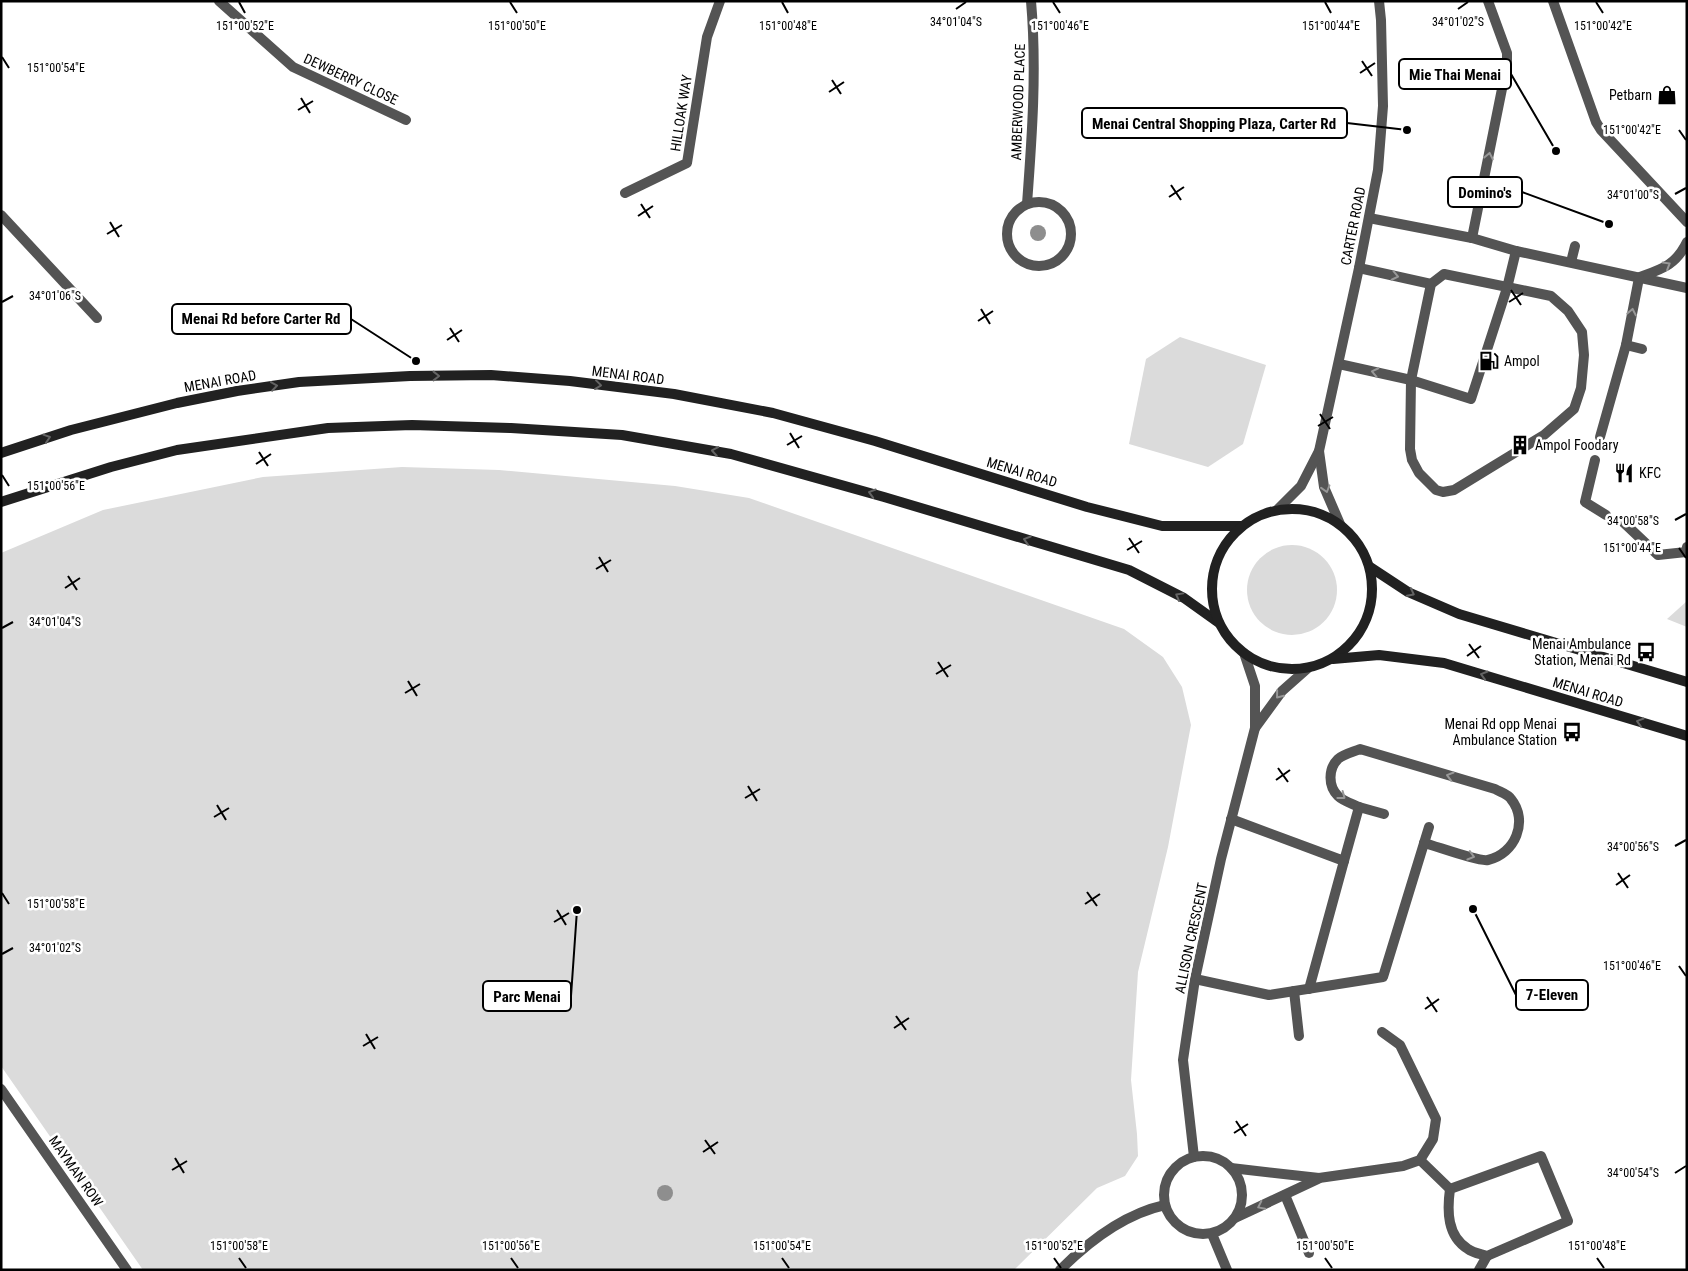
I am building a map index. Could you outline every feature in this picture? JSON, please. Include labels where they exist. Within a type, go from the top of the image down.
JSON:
[{"type":"main road","name":"MENAI ROAD","points":[[1,453],[71,430],[177,403],[237,391],[298,382],[410,376],[491,376],[570,381],[674,394],[773,414],[875,441],[1086,506],[1162,526],[1242,526]]},
{"type":"main road","points":[[1,502],[111,467],[176,450],[328,428],[412,425],[511,428],[622,435],[731,454],[884,496],[1129,570],[1184,598],[1219,624],[1230,640],[1244,653],[1263,664],[1285,669],[1308,668],[1333,659],[1353,641],[1367,619],[1373,593],[1370,567],[1358,542],[1340,524],[1320,514],[1299,509],[1277,510],[1258,516],[1242,526],[1224,546],[1214,571],[1212,598],[1219,624]]},
{"type":"main road","points":[[1370,567],[1408,592],[1459,614],[1687,682]]},
{"type":"main road","name":"MENAI ROAD","points":[[1333,659],[1379,655],[1444,663],[1687,736]]},
{"type":"street","name":"DEWBERRY CLOSE","points":[[219,1],[292,67],[406,120]]},
{"type":"street","name":"HILLOAK WAY","points":[[625,193],[687,162],[707,37],[720,1]]},
{"type":"street","name":"AMBERWOOD PLACE","points":[[1027,204],[1033,119],[1034,32],[1031,1]]},
{"type":"street","name":"CARTER ROAD","points":[[1277,510],[1301,486],[1319,452],[1359,268],[1378,170],[1383,106],[1379,1]]},
{"type":"street","points":[[1472,238],[1507,64],[1504,42],[1488,1]]},
{"type":"street","points":[[1553,1],[1596,122],[1601,130],[1687,222]]},
{"type":"street","points":[[1049,203],[1059,208],[1066,216],[1070,225],[1072,235],[1070,245],[1065,254],[1048,266],[1027,265],[1014,255],[1007,240],[1007,229],[1011,219],[1018,210],[1027,204],[1049,203]]},
{"type":"street","points":[[1,215],[96,318]]},
{"type":"street","points":[[1369,218],[1472,238],[1516,251],[1687,288]]},
{"type":"street","points":[[1639,278],[1664,268],[1674,261],[1681,254],[1687,242]]},
{"type":"street","points":[[1571,262],[1575,246]]},
{"type":"street","points":[[1339,364],[1411,380],[1471,399],[1507,288],[1516,251]]},
{"type":"street","points":[[1359,268],[1430,284]]},
{"type":"street","points":[[1444,274],[1507,288],[1551,296],[1568,311],[1582,332],[1584,355],[1581,388],[1574,409],[1544,435],[1454,490],[1443,492],[1436,490],[1419,473],[1412,460],[1410,449],[1411,380],[1430,284],[1444,274]]},
{"type":"street","points":[[1600,437],[1626,346],[1639,278]]},
{"type":"street","points":[[1626,346],[1642,349]]},
{"type":"street","name":"CARTER ROAD","points":[[1319,452],[1324,487],[1340,524]]},
{"type":"street","points":[[1595,460],[1585,502],[1606,515]]},
{"type":"street","points":[[1621,520],[1658,555],[1686,552],[1687,547]]},
{"type":"street","name":"ALLISON CRESCENT","points":[[1194,1157],[1183,1060],[1195,979],[1255,728],[1255,686],[1244,653]]},
{"type":"street","name":"ALLISON CRESCENT","points":[[1255,728],[1282,691],[1308,668]]},
{"type":"street","points":[[1384,814],[1359,807],[1338,796],[1330,784],[1331,772],[1338,760],[1360,749],[1495,789],[1510,797],[1517,808],[1520,822],[1511,848],[1499,856],[1486,860],[1424,843]]},
{"type":"street","points":[[1309,989],[1359,807]]},
{"type":"street","points":[[1232,818],[1344,861]]},
{"type":"street","points":[[1195,979],[1270,995],[1383,977],[1429,827]]},
{"type":"street","points":[[1294,991],[1299,1036]]},
{"type":"street","points":[[1232,1168],[1319,1178],[1403,1166],[1420,1160],[1432,1139],[1436,1119],[1400,1045],[1382,1032]]},
{"type":"street","name":"MAYMAN ROW","points":[[1,1089],[127,1270]]},
{"type":"street","points":[[1450,1188],[1541,1156],[1568,1221],[1487,1256],[1479,1270]]},
{"type":"street","points":[[1194,1157],[1214,1157],[1232,1168],[1239,1179],[1242,1192],[1241,1206],[1235,1218],[1225,1228],[1212,1234],[1198,1234],[1185,1231],[1174,1222],[1165,1205],[1164,1191],[1168,1178],[1181,1162],[1194,1157]]},
{"type":"street","points":[[1420,1160],[1450,1188]]},
{"type":"street","points":[[1235,1218],[1319,1178]]},
{"type":"street","points":[[1450,1188],[1448,1216],[1453,1234],[1468,1249],[1487,1256]]},
{"type":"street","points":[[1285,1195],[1310,1253]]},
{"type":"street","points":[[1060,1270],[1098,1237],[1121,1222],[1145,1210],[1165,1205]]},
{"type":"street","points":[[1212,1234],[1227,1270]]},
{"type":"shaded area","points":[[1180,337],[1266,365],[1243,444],[1208,467],[1129,444],[1146,359]]},
{"type":"shaded area","points":[[402,467],[499,470],[675,486],[749,498],[1124,629],[1163,657],[1182,687],[1191,725],[1168,847],[1138,972],[1131,1080],[1138,1156],[1125,1176],[1097,1188],[1014,1270],[143,1270],[1,1066],[1,553],[103,510],[263,477]]},
{"type":"shaded area","points":[[1292,545],[1309,549],[1324,558],[1333,573],[1337,590],[1333,607],[1324,622],[1309,631],[1292,635],[1275,631],[1260,622],[1251,607],[1247,590],[1251,573],[1260,558],[1275,549]]},
{"type":"shaded area","points":[[1687,601],[1687,627],[1667,619]]},
{"type":"place","name":"Petbarn","points":[[1667,95]]},
{"type":"place","name":"Menai Central Shopping Plaza, Carter Rd","points":[[1407,130]]},
{"type":"place","name":"Mie Thai Menai","points":[[1556,151]]},
{"type":"place","name":"Domino's","points":[[1609,224]]},
{"type":"place","name":"Menai Rd before Carter Rd","points":[[416,361]]},
{"type":"place","name":"Ampol","points":[[1489,361]]},
{"type":"place","name":"Ampol Foodary","points":[[1520,445]]},
{"type":"place","name":"KFC","points":[[1624,473]]},
{"type":"place","name":"Menai Ambulance Station, Menai Rd","points":[[1646,652]]},
{"type":"place","name":"Menai Rd opp Menai Ambulance Station","points":[[1572,732]]},
{"type":"place","name":"7-Eleven","points":[[1473,909]]},
{"type":"place","name":"Parc Menai","points":[[577,910]]}]
